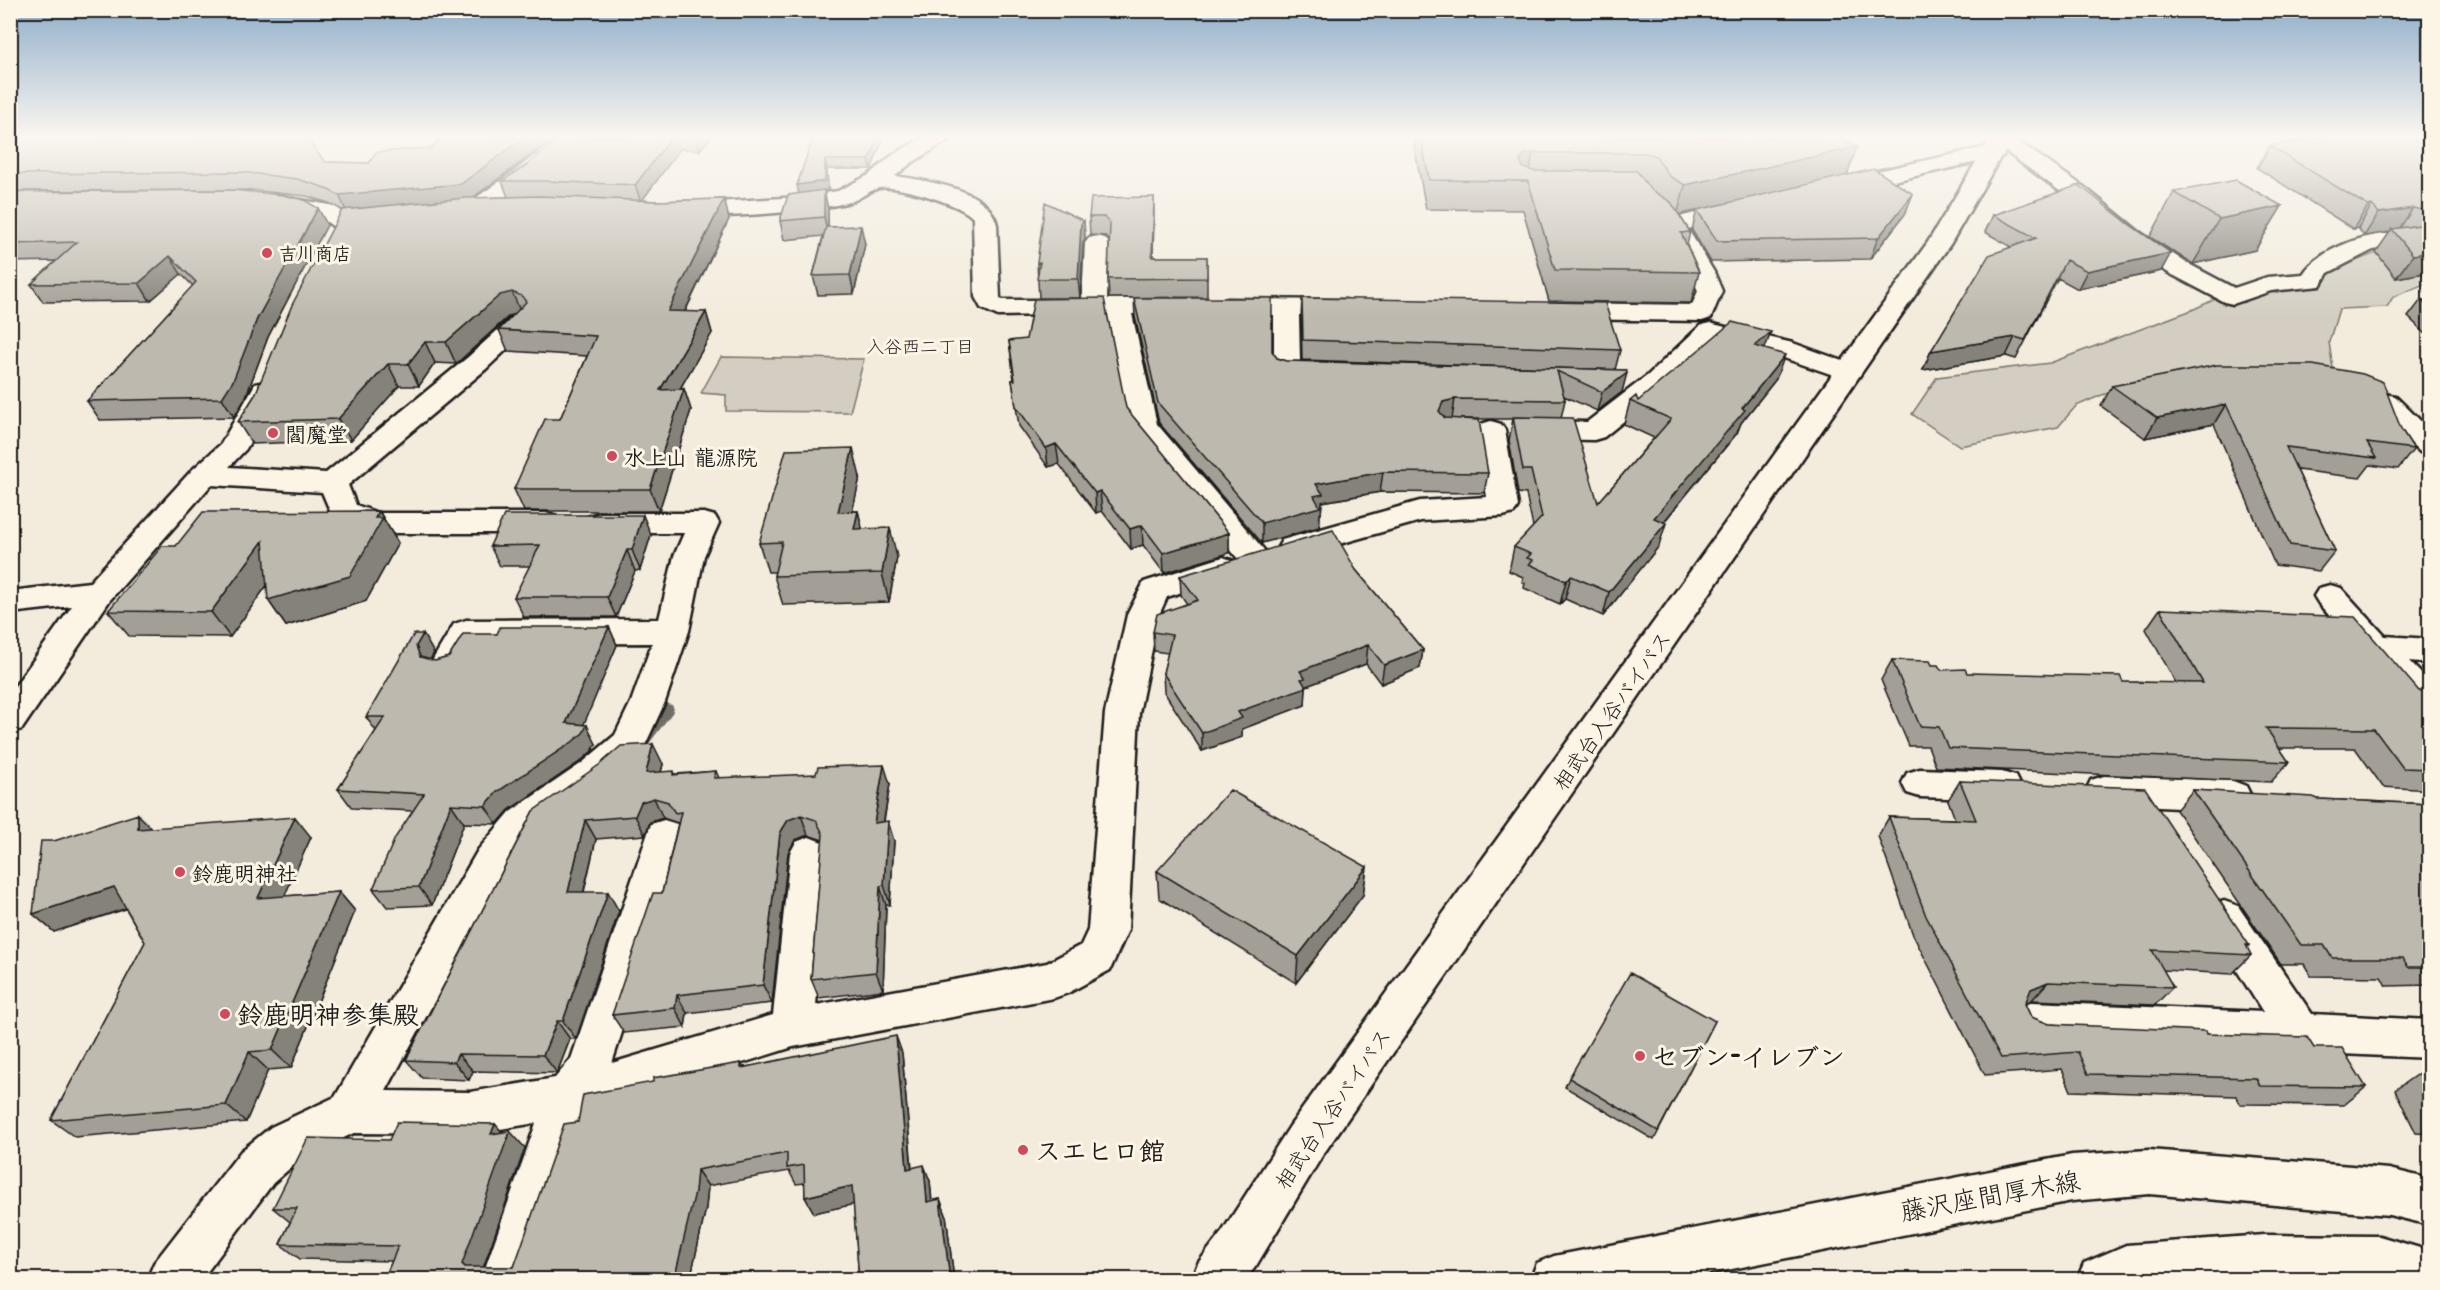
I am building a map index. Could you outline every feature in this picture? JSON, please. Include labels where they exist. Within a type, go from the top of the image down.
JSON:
[{"type":"street","points":[[486,197],[464,210],[517,208]]},
{"type":"street","points":[[662,212],[713,211],[799,204],[843,197]]},
{"type":"street","points":[[954,197],[978,208],[984,220],[987,297],[990,303],[998,308],[1106,306],[1369,308]]},
{"type":"street","name":"相武台入谷バイパス","points":[[1215,1280],[1239,1249],[1306,1141],[1939,243],[1966,197]]},
{"type":"street","points":[[2082,197],[2139,243],[2176,267],[2233,297],[2267,284],[2311,281],[2319,268],[2368,243],[2403,240]]},
{"type":"street","points":[[256,200],[297,204],[327,211],[337,232],[408,215]]},
{"type":"street","points":[[1536,311],[1702,313],[1710,291],[1702,272],[1664,220],[1755,206]]},
{"type":"street","points":[[1096,243],[1106,306],[1120,320],[1143,426],[1254,558]]},
{"type":"street","points":[[1286,307],[1287,370],[1347,372]]},
{"type":"street","points":[[203,475],[333,483],[477,363],[520,323]]},
{"type":"street","points":[[1462,429],[1594,431],[1657,381],[1709,331],[1784,349],[1848,372]]},
{"type":"street","points":[[10,720],[99,592],[203,475],[232,449],[261,400],[272,369]]},
{"type":"street","points":[[1621,380],[1657,381]]},
{"type":"street","points":[[2385,402],[2430,447]]},
{"type":"street","points":[[171,1280],[257,1167],[287,1142],[351,1112],[470,1113],[567,1097],[793,1028],[1054,980],[1096,957],[1108,930],[1122,713],[1143,615],[1155,590],[1254,558],[1420,511],[1503,506],[1491,430]]},
{"type":"street","points":[[333,483],[344,511],[375,523],[704,523],[689,556],[673,631],[648,702],[629,744],[595,772],[523,823],[490,861],[351,1112]]},
{"type":"street","points":[[10,602],[99,592]]},
{"type":"street","points":[[2330,596],[2430,706]]},
{"type":"street","points":[[2308,622],[2430,651]]},
{"type":"street","points":[[446,666],[466,632],[673,631]]},
{"type":"street","points":[[1920,783],[2268,798]]},
{"type":"street","points":[[2141,792],[2166,830]]},
{"type":"street","points":[[505,1280],[567,1097],[588,1070],[650,888],[664,835]]},
{"type":"street","points":[[793,1028],[809,853]]},
{"type":"street","points":[[2204,888],[2300,1032]]},
{"type":"street","points":[[2033,1021],[2430,1039]]},
{"type":"street","name":"藤沢座間厚木線","points":[[1554,1280],[2072,1178],[2149,1172],[2389,1192],[2430,1202]]},
{"type":"street","points":[[2101,1280],[2126,1269],[2272,1269],[2379,1260],[2430,1275]]},
{"type":"shaded area","points":[[2379,252],[2429,254],[2429,282],[2393,297],[2387,307],[2339,309],[2329,342],[2333,369],[2200,369],[2102,395],[2076,406],[2058,427],[1960,446],[1912,414],[1937,377],[2050,363],[2192,310],[2256,280],[2314,277]]},
{"type":"shaded area","points":[[721,357],[864,359],[850,412],[726,411],[726,395],[701,393]]},
{"type":"building","points":[[10,197],[292,197],[304,200],[318,208],[257,319],[233,381],[222,398],[87,401],[196,282],[170,256],[139,283],[31,284],[77,242],[10,244]]},
{"type":"building","points":[[568,197],[655,201],[724,199],[668,311],[706,312],[660,390],[684,389],[650,489],[514,489],[545,419],[560,419],[596,336],[499,330],[526,302],[522,296],[512,292],[500,295],[446,342],[425,342],[408,364],[388,364],[338,419],[238,422],[255,395],[292,305],[342,210],[466,198]]},
{"type":"building","points":[[787,197],[824,197],[824,217],[780,221]]},
{"type":"building","points":[[1154,197],[1152,257],[1207,257],[1207,278],[1108,279],[1110,224],[1104,217],[1089,217],[1091,198]]},
{"type":"building","points":[[1533,197],[1663,197],[1671,202],[1690,232],[1681,233],[1699,272],[1555,270]]},
{"type":"building","points":[[1752,197],[1910,197],[1878,238],[1717,241],[1697,210]]},
{"type":"building","points":[[2044,197],[2095,197],[2171,253],[2087,271],[2066,260],[2025,340],[2015,337],[1931,351],[1989,255],[2036,238],[1993,215]]},
{"type":"building","points":[[2183,197],[2266,197],[2282,206],[2219,219]]},
{"type":"building","points":[[2354,197],[2430,197],[2430,212],[2413,208],[2379,213],[2372,205],[2368,206]]},
{"type":"building","points":[[1045,202],[1084,221],[1081,224],[1078,279],[1037,279]]},
{"type":"building","points":[[2430,222],[2430,252],[2413,255],[2392,229],[2427,224]]},
{"type":"building","points":[[861,226],[850,275],[813,276],[826,227]]},
{"type":"building","points":[[1104,298],[1126,408],[1229,533],[1163,553],[1142,525],[1130,529],[1100,491],[1095,493],[1056,444],[1046,448],[1016,406],[1009,341],[1026,339],[1034,299]]},
{"type":"building","points":[[1134,298],[1272,298],[1272,351],[1277,358],[1287,361],[1626,370],[1627,373],[1602,392],[1557,371],[1565,400],[1455,399],[1443,402],[1439,411],[1445,418],[1479,420],[1488,473],[1383,472],[1316,484],[1323,494],[1314,496],[1320,507],[1262,523],[1158,403]]},
{"type":"building","points":[[1302,298],[1605,303],[1620,350],[1303,340]]},
{"type":"building","points":[[2421,300],[2430,301],[2430,309]]},
{"type":"building","points":[[1732,322],[1771,332],[1755,346],[1785,355],[1742,408],[1745,410],[1654,518],[1666,523],[1609,592],[1571,576],[1566,581],[1529,564],[1533,560],[1527,558],[1531,554],[1514,547],[1542,517],[1531,470],[1523,470],[1513,417],[1573,418],[1598,503],[1671,419],[1630,401],[1636,396],[1638,401]]},
{"type":"building","points":[[2217,365],[2313,365],[2363,374],[2383,382],[2401,429],[2414,449],[2367,443],[2376,458],[2286,447],[2335,551],[2290,545],[2226,404],[2157,418],[2112,386]]},
{"type":"building","points":[[853,448],[838,512],[858,511],[854,529],[890,528],[882,573],[774,576],[782,542],[759,543],[786,450]]},
{"type":"building","points":[[379,511],[375,518],[383,518],[350,576],[268,600],[263,541],[211,612],[108,611],[162,546],[176,546],[203,512]]},
{"type":"building","points":[[504,515],[643,515],[632,550],[627,550],[607,597],[514,597],[540,545],[490,546]]},
{"type":"building","points":[[1333,530],[1356,570],[1423,650],[1384,665],[1368,645],[1300,671],[1305,678],[1301,679],[1306,687],[1238,712],[1242,718],[1202,733],[1163,673],[1172,635],[1153,632],[1157,614],[1198,600],[1180,576]]},
{"type":"building","points":[[2160,609],[2355,617],[2419,691],[2424,691],[2430,698],[2430,769],[2403,768],[2374,729],[2266,728],[2289,762],[1948,748],[1939,727],[1920,726],[1892,660],[1930,661],[1932,665],[1938,665],[1941,670],[1965,669],[1967,673],[2120,676],[2123,682],[2203,683]]},
{"type":"building","points":[[500,627],[609,627],[566,723],[587,725],[583,733],[571,743],[497,792],[485,806],[451,804],[419,887],[373,889],[395,838],[424,794],[338,789],[385,717],[366,717],[414,634],[423,634],[416,646],[420,657],[435,661],[449,657],[463,634],[497,634]]},
{"type":"building","points":[[653,744],[646,773],[674,771],[673,775],[716,771],[714,778],[816,774],[818,767],[884,765],[874,823],[888,821],[884,885],[880,886],[876,972],[811,979],[823,834],[816,820],[801,815],[788,820],[780,833],[763,985],[677,995],[675,1008],[612,1015],[653,893],[662,893],[681,812],[675,813],[668,802],[654,798],[641,802],[635,816],[585,820],[568,892],[608,892],[563,1021],[557,1021],[543,1055],[458,1054],[454,1062],[406,1060],[533,811],[599,765],[621,746]]},
{"type":"building","points":[[1960,781],[2145,788],[2249,945],[2246,945],[2251,955],[2152,950],[2173,987],[2048,982],[2031,989],[2025,1004],[2031,1017],[2049,1024],[2206,1031],[2207,1034],[2307,1037],[2314,1048],[2342,1048],[2366,1087],[2260,1086],[2256,1078],[2088,1074],[2078,1052],[2001,1058],[1926,916],[1889,817],[1976,820]]},
{"type":"building","points":[[1230,790],[1367,867],[1298,956],[1157,871]]},
{"type":"building","points":[[2193,790],[2430,804],[2430,967],[2408,967],[2403,958],[2332,958],[2324,945],[2301,945]]},
{"type":"building","name":"鈴鹿明神参集殿","points":[[138,814],[138,829],[295,817],[258,898],[339,892],[272,1050],[249,1052],[226,1105],[51,1120],[145,942],[114,887],[33,914],[41,841],[54,841]]},
{"type":"building","points":[[1630,973],[1715,1021],[1658,1131],[1569,1078]]},
{"type":"building","points":[[896,1036],[907,1169],[924,1165],[927,1202],[940,1199],[950,1280],[859,1280],[852,1186],[805,1197],[804,1165],[787,1168],[787,1153],[697,1170],[695,1192],[674,1280],[384,1280],[398,1246],[280,1244],[297,1208],[273,1208],[308,1138],[389,1140],[397,1122],[495,1124],[491,1134],[510,1131],[462,1264],[465,1267],[514,1267],[564,1124],[578,1122],[583,1095],[653,1082],[653,1078],[741,1063],[741,1068]]},
{"type":"building","points":[[2419,1073],[2430,1074],[2430,1093]]},
{"type":"building","points":[[2349,1276],[2417,1278],[2417,1280],[2351,1280]]},
{"type":"waterway","points":[[643,741],[667,709]]},
{"type":"place","name":"吉川商店","points":[[267,253]]},
{"type":"place","name":"閻魔堂","points":[[273,433]]},
{"type":"place","name":"水上山 龍源院","points":[[612,456]]},
{"type":"place","name":"鈴鹿明神社","points":[[180,872]]},
{"type":"place","name":"鈴鹿明神参集殿","points":[[225,1014]]},
{"type":"place","name":"セブン-イレブン","points":[[1640,1056]]},
{"type":"place","name":"スエヒロ館","points":[[1023,1150]]},
{"type":"district","name":"入谷西二丁目","points":[[920,346]]}]
